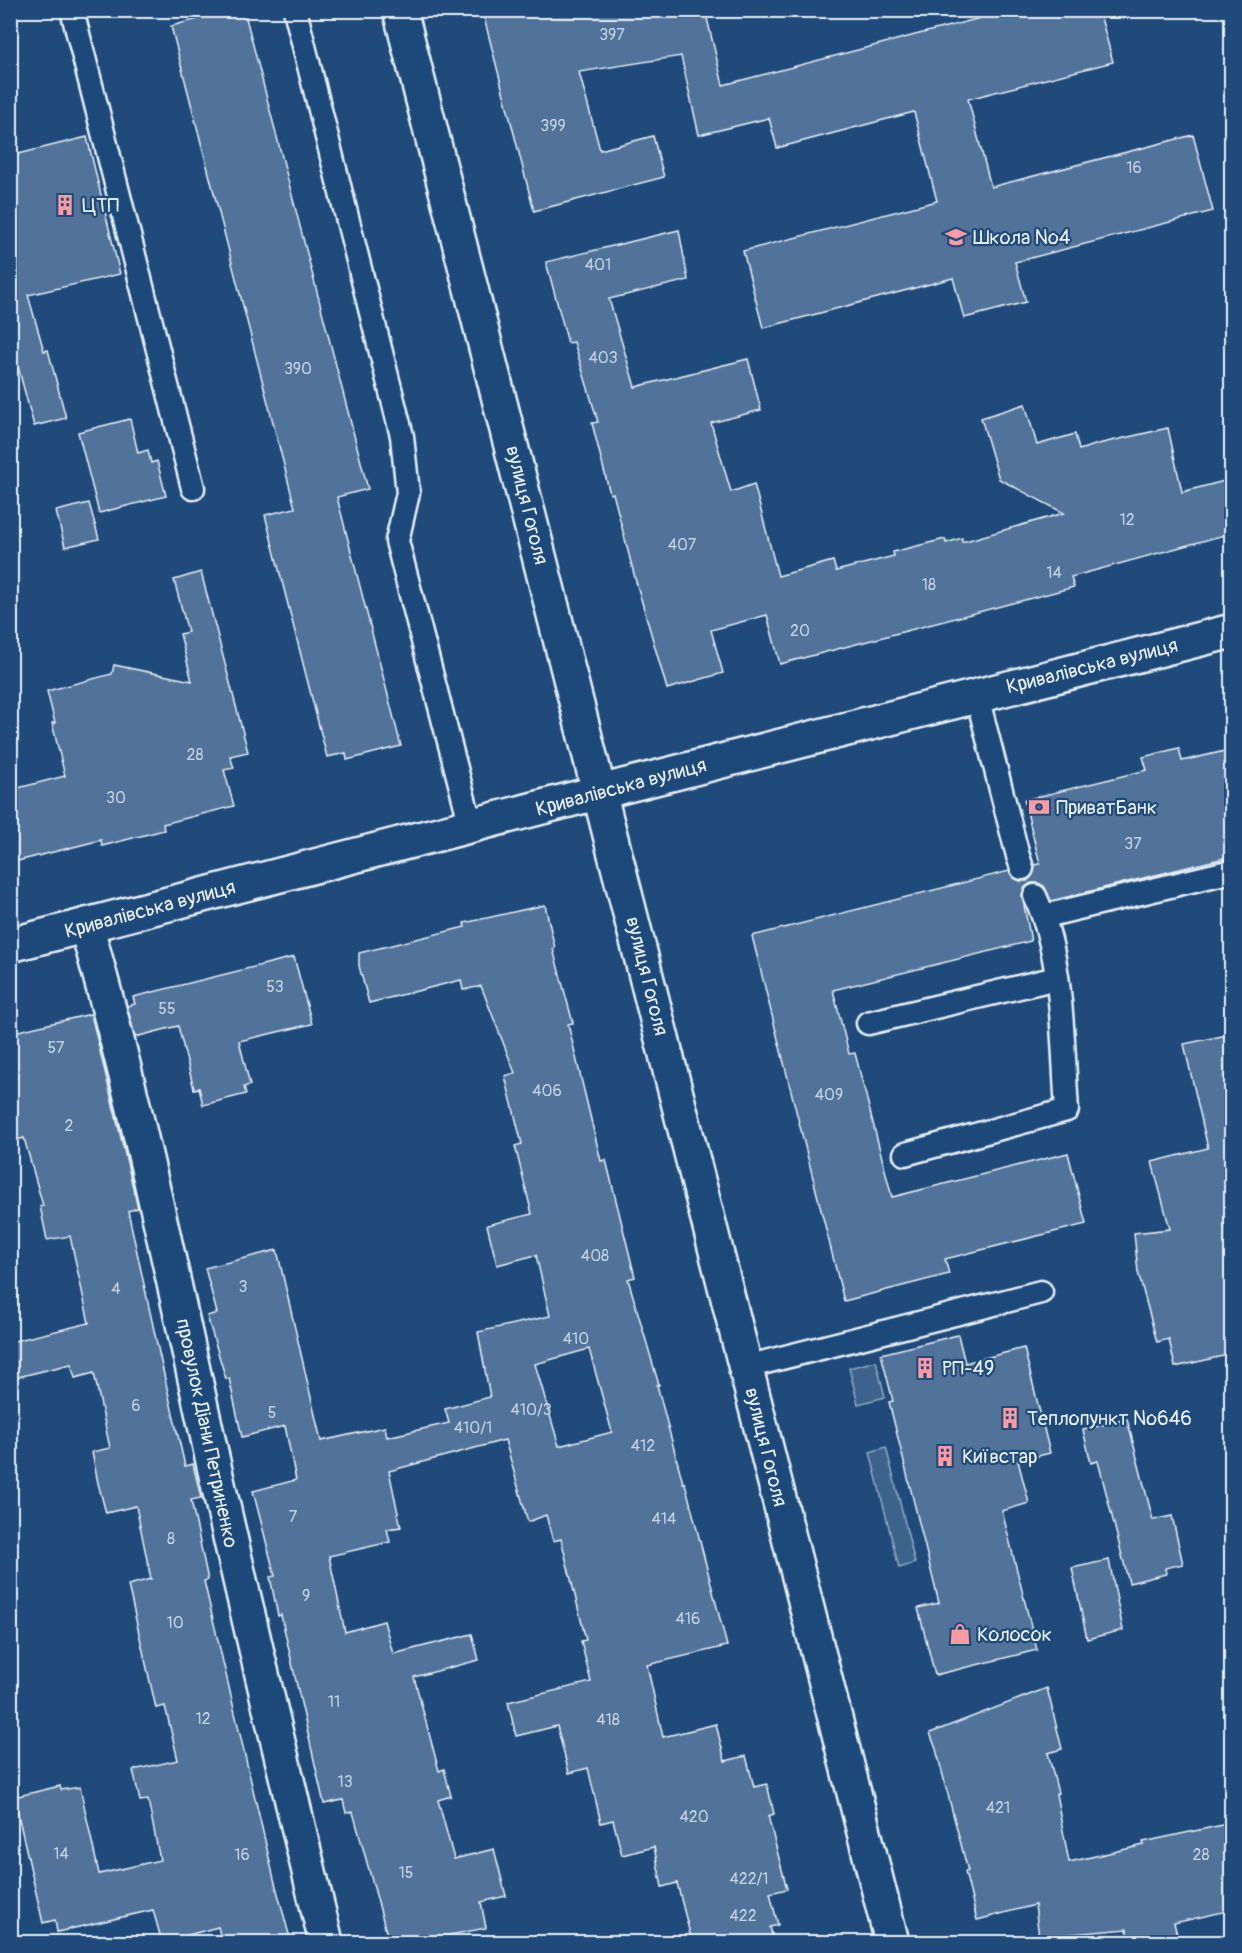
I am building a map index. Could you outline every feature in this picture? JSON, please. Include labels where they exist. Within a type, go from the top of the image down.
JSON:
[{"type":"street","name":"вулиця Гоголя","points":[[400,10],[892,1942]]},
{"type":"street","name":"Кривалівська вулиця","points":[[12,941],[86,925],[1232,630]]},
{"type":"street","name":"провулок Діани Петриненко","points":[[86,925],[112,1014],[137,1117],[243,1595],[326,1942]]},
{"type":"lane","points":[[72,10],[193,488]]},
{"type":"lane","points":[[295,10],[402,436],[408,494],[396,541],[471,826]]},
{"type":"lane","points":[[977,696],[1022,868]]},
{"type":"lane","points":[[1045,916],[1232,871]]},
{"type":"lane","points":[[905,1154],[1067,1110],[1057,978],[1045,916],[1035,896]]},
{"type":"lane","points":[[868,1023],[1057,978]]},
{"type":"lane","points":[[746,1368],[1041,1292]]},
{"type":"shaded area","points":[[876,1361],[885,1397],[858,1404],[849,1368]]},
{"type":"shaded area","points":[[886,1447],[915,1563],[899,1568],[870,1452]]},
{"type":"building","points":[[233,10],[244,10],[368,489],[337,497],[401,746],[347,760],[346,753],[327,757],[265,515],[295,508],[171,26]]},
{"type":"building","points":[[482,10],[705,10],[723,85],[1011,10],[1099,10],[1113,62],[968,99],[991,187],[1193,135],[1213,211],[1015,262],[1026,302],[988,312],[964,318],[953,278],[763,328],[743,251],[937,201],[914,112],[777,148],[769,118],[699,135],[681,56],[579,72],[600,150],[653,136],[664,177],[534,211]]},
{"type":"building","name":"ЦТП","points":[[87,137],[120,274],[28,295],[44,351],[48,350],[66,418],[34,426],[10,337],[10,156]]},
{"type":"building","points":[[679,230],[688,280],[609,299],[635,387],[748,359],[761,410],[711,423],[731,492],[754,484],[778,576],[833,561],[836,571],[894,556],[893,552],[945,539],[946,543],[962,538],[962,542],[1064,513],[999,479],[981,418],[1025,404],[1037,445],[1075,434],[1079,450],[1168,428],[1182,492],[1232,479],[1232,533],[1071,577],[1074,587],[780,664],[767,615],[711,630],[723,673],[667,689],[613,493],[610,494],[592,423],[598,422],[574,342],[568,343],[546,262]]},
{"type":"building","points":[[130,419],[138,453],[148,450],[151,463],[157,461],[166,496],[99,513],[78,432]]},
{"type":"building","points":[[89,503],[99,539],[65,547],[56,511]]},
{"type":"building","points":[[201,572],[248,752],[230,756],[234,768],[224,770],[234,806],[163,824],[164,830],[102,846],[101,840],[10,863],[10,790],[65,776],[47,691],[112,674],[114,665],[192,681],[180,634],[188,632],[174,580]]},
{"type":"building","points":[[1179,748],[1182,761],[1225,751],[1232,779],[1232,856],[1051,901],[1044,886],[1031,883],[1024,888],[1022,895],[1031,941],[833,990],[849,1054],[855,1053],[892,1197],[1068,1153],[1086,1224],[945,1259],[949,1274],[844,1301],[752,936],[1009,871],[1014,878],[1027,881],[1032,876],[1035,865],[1040,864],[1024,800],[1147,770],[1143,757]]},
{"type":"building","points":[[545,905],[555,948],[553,949],[573,1023],[568,1024],[601,1161],[606,1160],[635,1277],[628,1279],[659,1385],[657,1385],[727,1646],[647,1665],[663,1737],[716,1724],[725,1761],[746,1756],[754,1787],[767,1784],[774,1814],[768,1816],[787,1889],[770,1893],[778,1925],[770,1927],[774,1942],[692,1942],[677,1883],[662,1887],[654,1847],[622,1855],[613,1820],[601,1823],[588,1768],[569,1773],[557,1726],[516,1736],[508,1702],[591,1682],[581,1641],[586,1640],[561,1539],[553,1541],[546,1515],[528,1522],[505,1440],[389,1471],[401,1527],[387,1529],[390,1542],[329,1556],[345,1632],[384,1621],[393,1654],[472,1634],[479,1660],[414,1677],[439,1771],[444,1769],[451,1796],[438,1800],[454,1859],[494,1849],[506,1896],[481,1902],[486,1928],[414,1942],[389,1942],[353,1812],[346,1813],[343,1800],[324,1804],[281,1615],[278,1616],[270,1577],[275,1576],[253,1491],[296,1480],[285,1426],[242,1437],[229,1378],[226,1379],[207,1316],[217,1313],[205,1268],[277,1250],[321,1441],[385,1427],[387,1437],[449,1423],[445,1409],[490,1397],[478,1332],[550,1316],[536,1255],[497,1265],[487,1225],[532,1214],[515,1146],[522,1144],[505,1076],[515,1073],[481,986],[463,990],[461,980],[369,1003],[359,966],[359,953],[465,927],[464,923]],"holes":[[[589,1349],[612,1432],[559,1446],[535,1364]]]},
{"type":"building","points":[[294,957],[312,1024],[239,1041],[250,1085],[244,1087],[246,1094],[203,1105],[199,1088],[194,1089],[178,1026],[135,1037],[127,1006],[135,1004],[133,997]]},
{"type":"building","points":[[91,1014],[138,1208],[128,1211],[159,1353],[185,1466],[193,1464],[201,1498],[191,1500],[208,1580],[204,1581],[291,1942],[222,1942],[218,1927],[162,1942],[153,1910],[57,1932],[55,1920],[43,1923],[14,1797],[60,1786],[61,1790],[80,1787],[99,1874],[160,1860],[148,1800],[140,1801],[133,1770],[178,1760],[165,1706],[156,1708],[128,1585],[151,1579],[136,1506],[106,1513],[98,1483],[92,1452],[110,1448],[94,1373],[75,1378],[71,1364],[10,1379],[10,1342],[89,1323],[70,1236],[47,1240],[40,1206],[43,1206],[24,1138],[10,1142],[10,1033]]},
{"type":"building","points":[[1232,1034],[1232,1354],[1175,1367],[1169,1339],[1157,1342],[1138,1272],[1134,1233],[1170,1229],[1152,1162],[1208,1148],[1184,1044]]},
{"type":"building","points":[[958,1335],[965,1363],[1024,1348],[1050,1453],[1018,1461],[1029,1503],[1002,1511],[1037,1650],[935,1675],[918,1608],[939,1603],[889,1402],[893,1401],[881,1354]]},
{"type":"building","points":[[1127,1419],[1153,1520],[1172,1516],[1183,1564],[1165,1568],[1166,1574],[1129,1583],[1098,1461],[1091,1463],[1083,1430]]},
{"type":"building","points":[[1109,1560],[1123,1630],[1087,1639],[1072,1568]]},
{"type":"building","points":[[1047,1688],[1062,1749],[1048,1753],[1058,1793],[1056,1794],[1069,1862],[1144,1845],[1143,1842],[1232,1823],[1232,1910],[1174,1923],[1179,1942],[1130,1942],[1127,1929],[1039,1937],[1035,1905],[977,1920],[965,1872],[968,1871],[930,1733]]},
{"type":"place","name":"ЦТП","points":[[65,205]]},
{"type":"place","name":"Школа №4","points":[[956,237]]},
{"type":"place","name":"ПриватБанк","points":[[1039,807]]},
{"type":"place","name":"РП-49","points":[[925,1368]]},
{"type":"place","name":"Теплопункт №646","points":[[1010,1418]]},
{"type":"place","name":"Київстар","points":[[945,1456]]},
{"type":"place","name":"Колосок","points":[[960,1634]]}]
